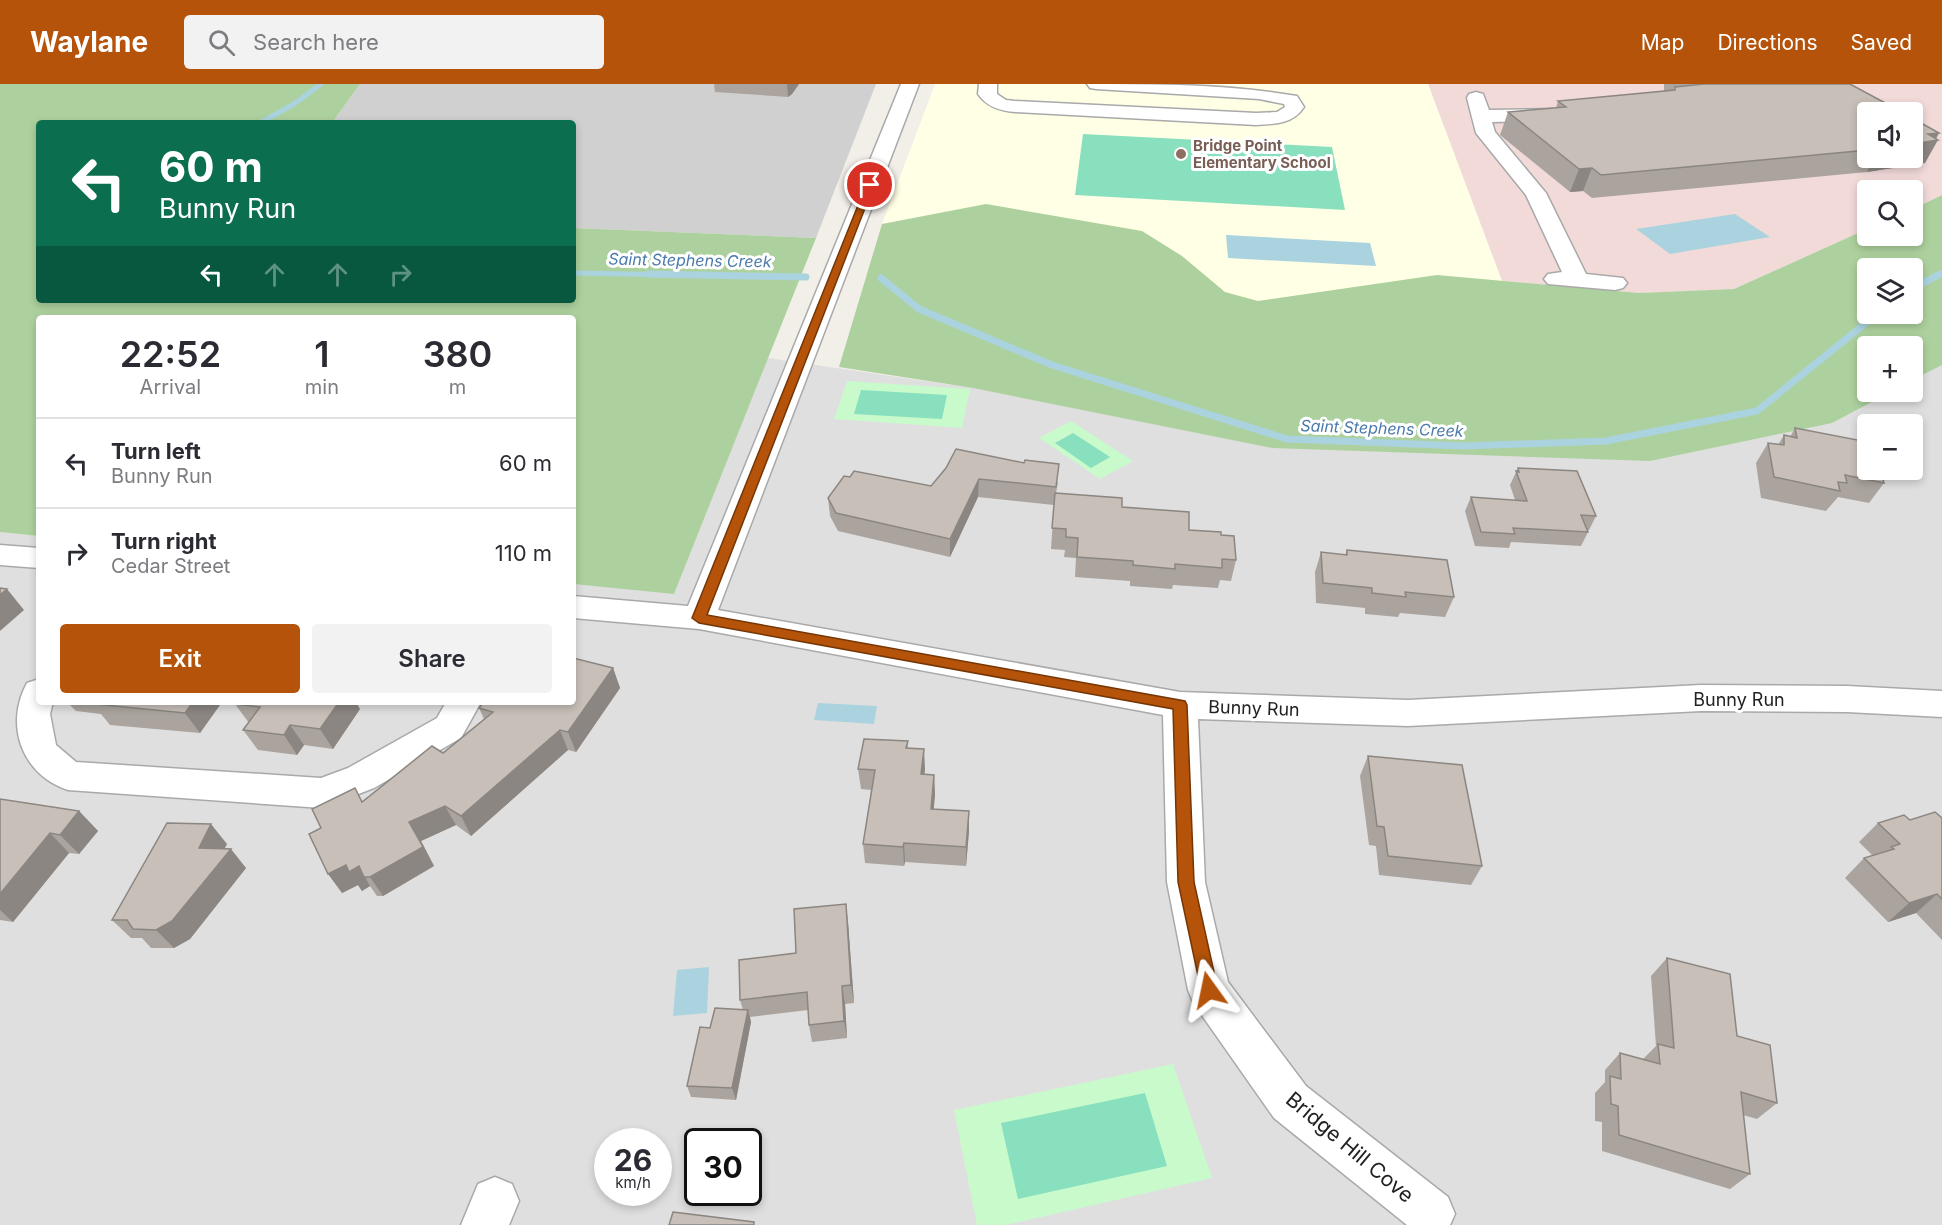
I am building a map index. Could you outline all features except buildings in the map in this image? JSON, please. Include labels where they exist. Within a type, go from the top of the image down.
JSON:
[{"type":"street","points":[[699,618],[910,84]]},
{"type":"street","points":[[988,84],[987,94],[993,101],[1006,106],[1027,108],[1256,119],[1279,118],[1291,113],[1295,107],[1290,100],[1259,93],[1096,84]]},
{"type":"street","points":[[1574,111],[1528,116],[1479,106],[1486,133],[1536,193],[1577,280]]},
{"type":"street","points":[[1551,279],[1615,283]]},
{"type":"street","points":[[0,555],[36,558]]},
{"type":"street","name":"Bunny Run","points":[[576,607],[699,618],[1180,705],[1408,713],[1701,698],[1847,699],[1942,704]]},
{"type":"street","points":[[36,703],[33,714],[40,752],[68,776],[322,793],[362,778],[449,728],[462,705]]},
{"type":"street","name":"Bridge Hill Cove","points":[[1180,705],[1186,882],[1209,990],[1290,1102],[1431,1214]]},
{"type":"shaded area","points":[[360,84],[876,84],[816,238],[576,228],[576,120],[334,120]]},
{"type":"shaded area","name":"Bridge Point Elementary School","points":[[935,84],[1428,84],[1502,281],[1258,301],[882,224]]},
{"type":"shaded area","points":[[1428,84],[1942,84],[1942,195],[1923,204],[1923,180],[1857,180],[1857,234],[1734,289],[1639,293],[1502,281]]},
{"type":"shaded area","points":[[768,358],[973,388],[1832,423],[1872,402],[1923,402],[1923,375],[1942,365],[1942,1225],[0,1225],[0,532],[36,536],[36,705],[576,705],[576,584],[674,593]]},
{"type":"green space","points":[[0,84],[360,84],[334,120],[36,120],[36,303],[576,303],[576,228],[816,238],[674,594],[576,584],[576,315],[36,315],[36,536],[0,532]]},
{"type":"green space","points":[[1083,134],[1332,147],[1345,210],[1075,195]]},
{"type":"green space","points":[[1942,195],[1942,365],[1923,375],[1923,336],[1857,336],[1857,402],[1872,402],[1832,423],[1650,461],[1272,448],[973,388],[839,367],[882,224],[986,204],[1142,231],[1182,256],[1225,292],[1258,301],[1437,275],[1639,293],[1734,289],[1857,234],[1857,246],[1923,246],[1923,204]]},
{"type":"green space","points":[[847,381],[970,389],[962,428],[834,419]]},
{"type":"green space","points":[[861,390],[947,395],[942,419],[854,414]]},
{"type":"green space","points":[[1071,421],[1133,461],[1100,479],[1039,438]]},
{"type":"green space","points":[[1073,433],[1110,457],[1091,468],[1055,443]]},
{"type":"green space","points":[[1173,1064],[1212,1178],[1006,1225],[977,1225],[954,1110]]},
{"type":"green space","points":[[1145,1093],[1167,1166],[1018,1199],[1001,1123]]},
{"type":"water","points":[[1735,214],[1770,237],[1670,254],[1636,229]]},
{"type":"water","points":[[1226,235],[1370,243],[1376,266],[1228,258]]},
{"type":"water","points":[[818,703],[877,706],[874,724],[814,720]]},
{"type":"water","points":[[709,967],[707,1013],[673,1016],[677,970]]},
{"type":"waterway","name":"Saint Stephens Creek","points":[[265,120],[294,104],[321,84]]},
{"type":"waterway","name":"Saint Stephens Creek","points":[[576,273],[735,276]]},
{"type":"waterway","name":"Saint Stephens Creek","points":[[1937,276],[1942,273]]},
{"type":"waterway","name":"Saint Stephens Creek","points":[[648,274],[806,277]]},
{"type":"waterway","name":"Saint Stephens Creek","points":[[1923,283],[1940,274]]},
{"type":"waterway","name":"Saint Stephens Creek","points":[[881,278],[919,309],[1052,365],[1287,439],[1464,446],[1606,441],[1757,411],[1865,324]]},
{"type":"place","name":"Bridge Point Elementary School","points":[[1181,154]]},
{"type":"route","points":[[870,185],[699,618],[1180,705],[1186,882],[1209,990]]}]
